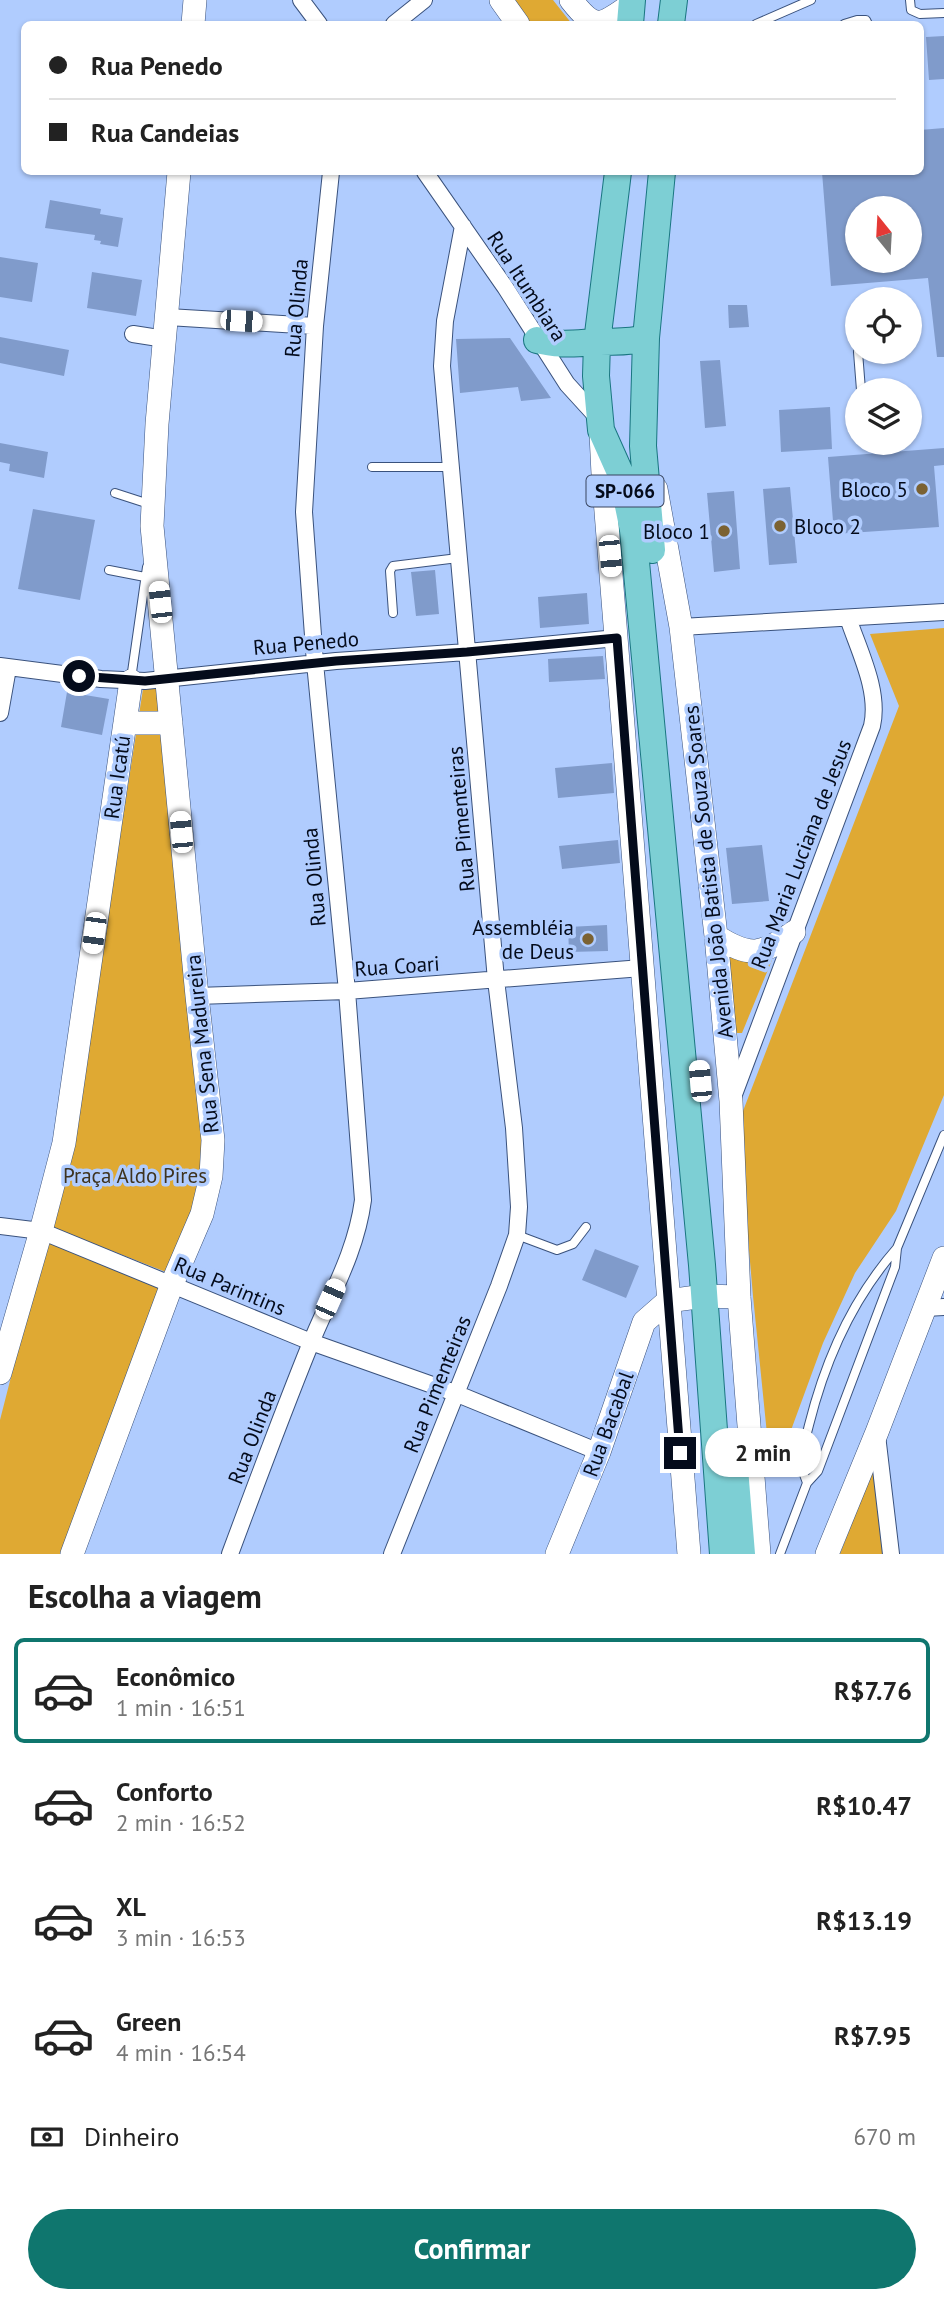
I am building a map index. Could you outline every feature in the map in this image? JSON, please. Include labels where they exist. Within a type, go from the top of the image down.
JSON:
[{"type":"main road","points":[[671,21],[674,0]]},
{"type":"main road","name":"SP-066","points":[[618,175],[597,342],[596,376],[600,425],[622,477],[633,530],[721,1297],[724,1554]]},
{"type":"main road","name":"SP-066","points":[[662,175],[646,338],[643,446],[741,1542]]},
{"type":"main road","points":[[537,340],[565,345],[623,343],[646,338]]},
{"type":"street","points":[[301,0],[317,21]]},
{"type":"street","points":[[398,21],[424,0]]},
{"type":"street","points":[[501,0],[516,21]]},
{"type":"street","points":[[572,0],[585,18],[592,21]]},
{"type":"street","points":[[608,21],[629,12]]},
{"type":"street","name":"Rua Icatú","points":[[152,515],[179,175]]},
{"type":"street","name":"Rua Olinda","points":[[230,1554],[311,1342],[349,1256],[359,1229],[363,1200],[304,512],[314,326],[331,175]]},
{"type":"street","name":"Rua Itumbiara","points":[[427,175],[505,287],[567,384],[600,425]]},
{"type":"street","name":"Rua Pimenteiras","points":[[392,1554],[499,1286],[517,1235],[519,1207],[514,1128],[496,980],[442,366],[444,321],[463,226]]},
{"type":"street","points":[[133,334],[166,328],[314,326]]},
{"type":"street","points":[[600,425],[689,1554]]},
{"type":"street","name":"Avenida João Batista de Souza Soares","points":[[643,446],[655,481],[681,627],[716,936],[731,1101],[721,1297],[756,1505],[760,1554]]},
{"type":"street","name":"Rua Sena Madureira","points":[[72,1554],[172,1284],[202,1214],[211,1177],[213,1139],[152,515]]},
{"type":"street","points":[[681,627],[944,612]]},
{"type":"street","name":"Rua Maria Luciana de Jesus","points":[[731,1101],[872,726],[875,711],[848,618]]},
{"type":"street","name":"Rua Penedo","points":[[4,667],[131,681],[617,638]]},
{"type":"street","points":[[0,713],[4,667]]},
{"type":"street","name":"Rua Icatú","points":[[0,1373],[64,1143],[131,681]]},
{"type":"street","points":[[125,723],[171,723]]},
{"type":"street","points":[[716,936],[744,951],[762,952],[794,932]]},
{"type":"street","name":"Rua Coari","points":[[197,996],[346,991],[642,968]]},
{"type":"street","name":"Rua Parintins","points":[[0,1226],[41,1231],[311,1342],[455,1393],[600,1452]]},
{"type":"street","points":[[827,1554],[877,1432],[934,1307],[944,1258]]},
{"type":"street","points":[[668,1301],[721,1297]]},
{"type":"street","name":"Rua Bacabal","points":[[564,1548],[644,1322],[668,1301]]},
{"type":"street","points":[[877,1432],[891,1554]]},
{"type":"street","points":[[724,1554],[741,1542],[756,1505]]},
{"type":"lane","points":[[763,21],[810,0]]},
{"type":"lane","points":[[910,0],[911,10],[920,14],[944,13]]},
{"type":"lane","points":[[372,467],[450,467]]},
{"type":"lane","points":[[115,493],[152,515]]},
{"type":"lane","name":"Rua Icatú","points":[[131,681],[152,515]]},
{"type":"lane","points":[[393,613],[390,571],[393,566],[458,558]]},
{"type":"lane","points":[[109,570],[145,577]]},
{"type":"lane","points":[[780,1554],[807,1483],[818,1471],[895,1267],[897,1248],[944,1135]]},
{"type":"lane","points":[[517,1235],[557,1250],[573,1244],[586,1227]]},
{"type":"lane","points":[[807,1483],[801,1465],[812,1414],[828,1365],[863,1294],[877,1271],[897,1248]]},
{"type":"green space","points":[[505,0],[553,0],[570,21],[520,21]]},
{"type":"green space","points":[[944,628],[944,1095],[896,1211],[855,1273],[823,1343],[783,1452],[768,1444],[738,1124],[899,706],[870,634]]},
{"type":"green space","name":"Praça Aldo Pires","points":[[163,686],[206,1177],[171,1274],[51,1227],[72,1145],[143,689]]},
{"type":"green space","points":[[727,953],[772,960],[742,1033],[736,1033],[732,1027]]},
{"type":"green space","name":"Praça Aldo Pires","points":[[46,1240],[166,1287],[62,1554],[0,1554],[0,1420]]},
{"type":"green space","points":[[876,1460],[885,1554],[840,1554]]},
{"type":"building","points":[[944,36],[944,79],[929,80],[926,37]]},
{"type":"building","points":[[944,128],[944,357],[937,357],[928,278],[831,286],[822,175],[924,175],[924,130]]},
{"type":"building","points":[[50,200],[101,209],[100,214],[123,218],[118,247],[100,244],[101,241],[94,240],[95,235],[45,228]]},
{"type":"building","points":[[0,257],[38,263],[32,302],[0,297]]},
{"type":"building","points":[[92,272],[142,280],[136,316],[87,308]]},
{"type":"building","points":[[728,305],[747,305],[749,327],[729,328]]},
{"type":"building","points":[[0,337],[69,350],[64,376],[0,363]]},
{"type":"building","points":[[510,338],[551,398],[521,401],[518,387],[460,393],[456,339]]},
{"type":"building","points":[[720,360],[726,426],[705,428],[700,361]]},
{"type":"building","points":[[830,407],[832,449],[781,452],[779,410]]},
{"type":"building","points":[[0,443],[48,452],[44,478],[9,471],[10,464],[0,462]]},
{"type":"building","points":[[944,448],[944,465],[934,466],[939,527],[834,534],[828,457],[922,455],[922,450]]},
{"type":"building","name":"Bloco 2","points":[[790,487],[797,563],[769,565],[763,489]]},
{"type":"building","name":"Bloco 1","points":[[734,491],[740,569],[714,572],[707,493]]},
{"type":"building","points":[[33,509],[95,520],[80,600],[18,589]]},
{"type":"building","points":[[435,570],[439,614],[416,616],[411,572]]},
{"type":"building","points":[[587,593],[589,624],[540,628],[538,597]]},
{"type":"building","points":[[603,656],[605,679],[549,682],[548,659]]},
{"type":"building","points":[[67,692],[109,699],[102,735],[61,727]]},
{"type":"building","points":[[612,763],[614,793],[558,798],[555,768]]},
{"type":"building","points":[[618,840],[620,863],[562,869],[559,846]]},
{"type":"building","points":[[762,845],[769,901],[732,904],[726,848]]},
{"type":"building","name":"Assembléia de Deus","points":[[607,925],[608,951],[569,952],[568,927]]},
{"type":"building","points":[[595,1249],[639,1266],[626,1298],[582,1280]]},
{"type":"place","name":"Bloco 5","points":[[922,489]]},
{"type":"place","name":"Bloco 2","points":[[780,526]]},
{"type":"place","name":"Bloco 1","points":[[724,531]]},
{"type":"place","name":"Assembléia de Deus","points":[[588,939]]},
{"type":"route","points":[[79,676],[145,681],[336,661],[617,638],[680,1453]]}]
